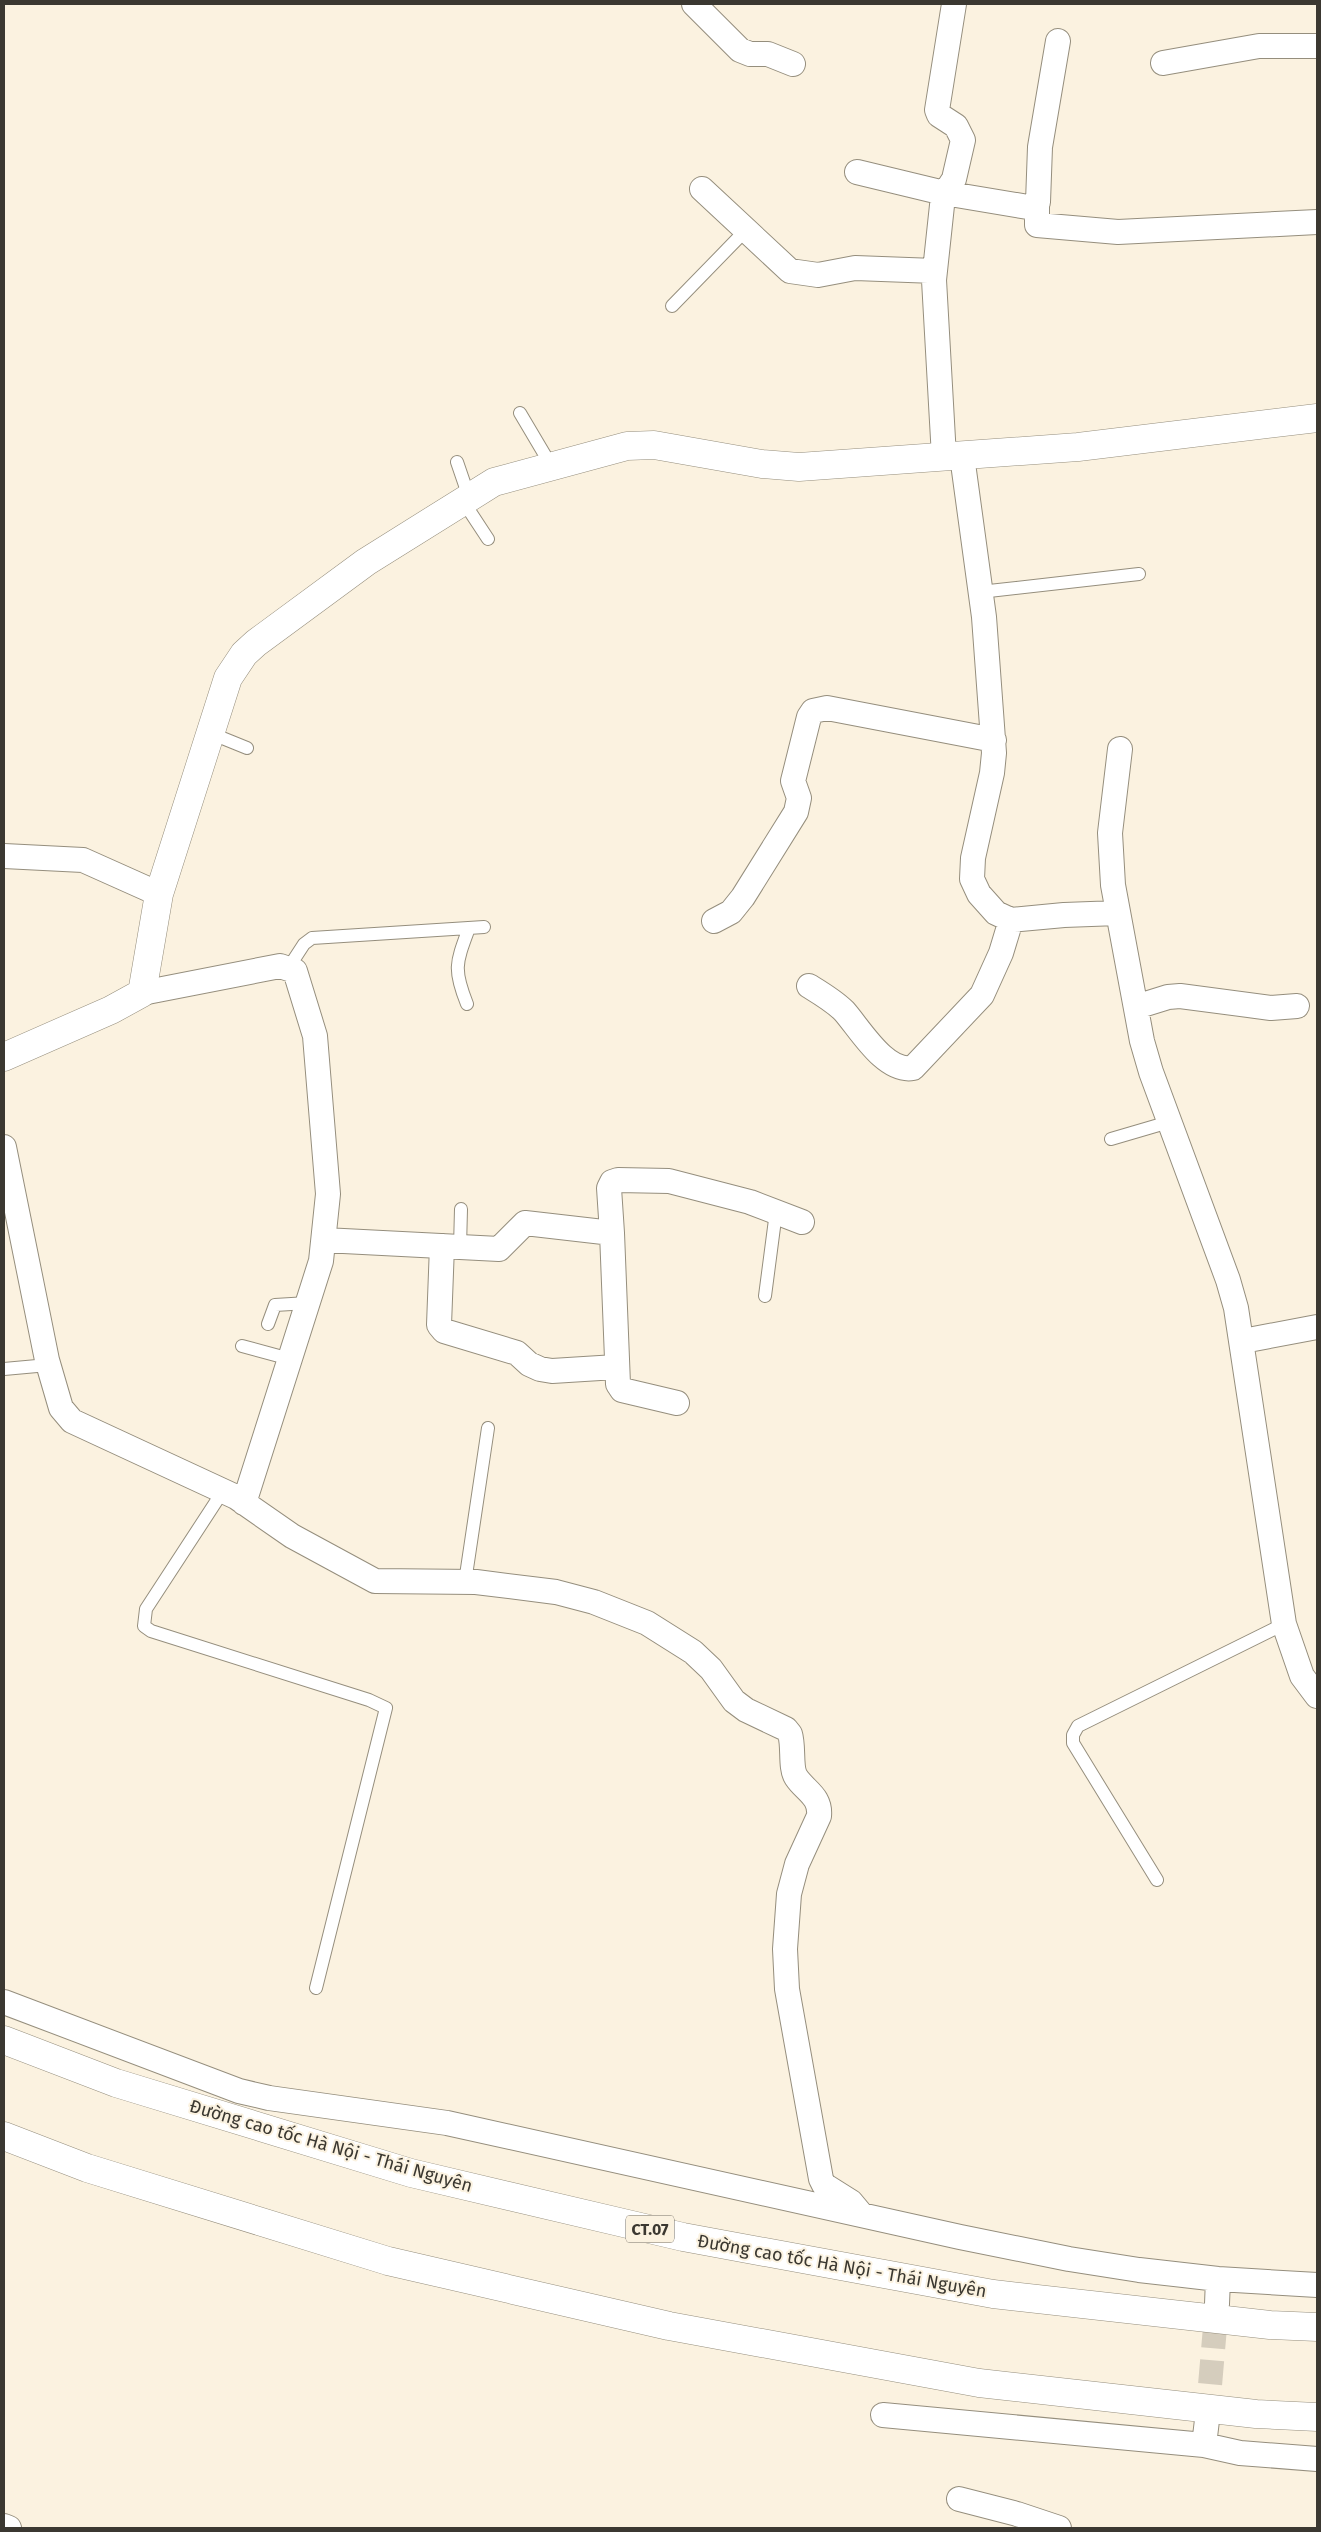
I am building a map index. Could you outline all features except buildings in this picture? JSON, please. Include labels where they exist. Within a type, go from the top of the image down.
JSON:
[{"type":"main road","points":[[4,1057],[111,1010],[142,993],[160,894],[228,678],[244,654],[366,562],[494,482],[627,446],[654,445],[762,464],[800,467],[1078,446],[1317,418]]},
{"type":"main road","name":"Đường cao tốc Hà Nội - Thái Nguyên","points":[[4,2040],[116,2083],[411,2173],[683,2237],[992,2294],[1270,2325],[1317,2327]]},
{"type":"main road","points":[[4,2136],[87,2168],[388,2261],[669,2326],[979,2383],[1256,2414],[1317,2417]]},
{"type":"street","points":[[694,4],[740,50],[750,54],[768,54],[793,64]]},
{"type":"street","points":[[954,4],[937,110],[939,115],[956,126],[963,140],[954,178],[944,193],[935,271],[953,456],[980,592],[994,740],[992,773],[972,858],[972,879],[989,907],[996,913],[1011,920],[1064,915],[1118,914]]},
{"type":"street","points":[[1058,41],[1040,147],[1037,225],[1097,231],[1317,222]]},
{"type":"street","points":[[1163,63],[1259,46],[1317,46]]},
{"type":"street","points":[[857,172],[944,193],[1034,208],[1037,206]]},
{"type":"street","points":[[702,189],[790,271],[805,275],[818,275],[855,268],[935,271]]},
{"type":"street","points":[[714,921],[731,912],[743,897],[796,812],[799,798],[794,781],[809,717],[813,711],[826,708],[994,740]]},
{"type":"street","points":[[1120,748],[1110,833],[1118,914],[1142,1041],[1169,1122],[1228,1280],[1243,1341],[1284,1624],[1302,1676],[1317,1696]]},
{"type":"street","points":[[4,856],[83,860],[160,894]]},
{"type":"street","points":[[809,986],[839,1006],[880,1054],[904,1070],[913,1068],[982,995],[1001,952],[1011,920]]},
{"type":"street","points":[[142,993],[280,966],[288,967],[295,971],[315,1036],[328,1194],[321,1261],[244,1503]]},
{"type":"street","points":[[1136,1007],[1168,997],[1180,996],[1271,1008],[1297,1006]]},
{"type":"street","points":[[4,1147],[11,1214],[48,1365],[61,1408],[72,1421],[223,1491],[292,1536],[375,1581],[465,1582],[556,1592],[594,1602],[647,1623],[693,1652],[711,1669],[734,1701],[746,1710],[786,1729],[790,1734],[795,1776],[816,1798],[820,1807],[819,1816],[797,1864],[789,1894],[785,1949],[787,1989],[821,2179],[824,2185],[851,2202],[861,2214]]},
{"type":"street","points":[[677,1403],[622,1390],[618,1384],[609,1188],[612,1182],[618,1180],[669,1181],[750,1202],[802,1222]]},
{"type":"street","points":[[324,1240],[500,1249],[525,1223],[612,1233]]},
{"type":"street","points":[[451,1246],[438,1325],[444,1331],[516,1353],[540,1369],[552,1371],[616,1367]]},
{"type":"street","points":[[1243,1341],[1317,1326]]},
{"type":"street","points":[[4,2002],[254,2094],[448,2123],[960,2237],[1070,2259],[1139,2270],[1218,2279],[1317,2284]]},
{"type":"street","points":[[1217,2304],[1218,2279]]},
{"type":"street","points":[[883,2415],[1204,2445],[1240,2453],[1317,2459]]},
{"type":"street","points":[[1204,2445],[1207,2420]]},
{"type":"street","points":[[960,2500],[1014,2521],[1059,2528]]},
{"type":"street","points":[[4,2526],[9,2528]]},
{"type":"lane","points":[[672,306],[746,230]]},
{"type":"lane","points":[[520,413],[552,467]]},
{"type":"lane","points":[[457,462],[466,499],[488,539]]},
{"type":"lane","points":[[980,592],[1139,574]]},
{"type":"lane","points":[[210,733],[247,748]]},
{"type":"lane","points":[[288,967],[304,944],[312,938],[484,927]]},
{"type":"lane","points":[[467,1004],[457,980],[457,971],[458,956],[468,928]]},
{"type":"lane","points":[[1111,1139],[1169,1122]]},
{"type":"lane","points":[[451,1246],[461,1209]]},
{"type":"lane","points":[[765,1296],[776,1212]]},
{"type":"lane","points":[[268,1324],[275,1305],[308,1303]]},
{"type":"lane","points":[[242,1346],[290,1359]]},
{"type":"lane","points":[[4,1368],[48,1365]]},
{"type":"lane","points":[[465,1582],[488,1428]]},
{"type":"lane","points":[[223,1491],[146,1609],[144,1626],[151,1631],[369,1700],[386,1708],[316,1988]]},
{"type":"lane","points":[[1156,1880],[1072,1743],[1073,1735],[1078,1726],[1284,1624]]},
{"type":"tunnel","points":[[1207,2420],[1217,2304]]}]
